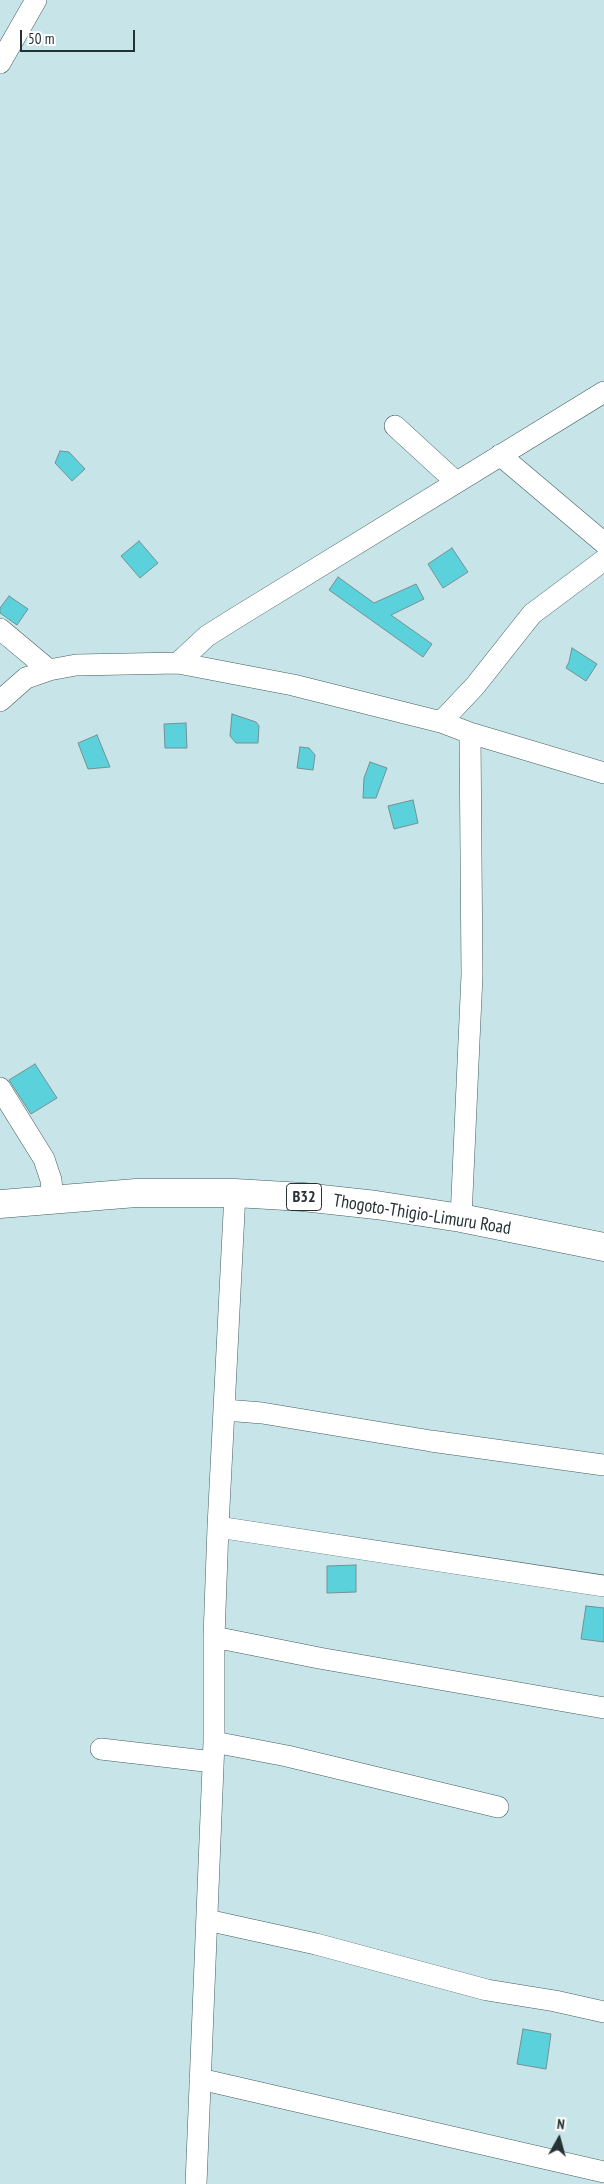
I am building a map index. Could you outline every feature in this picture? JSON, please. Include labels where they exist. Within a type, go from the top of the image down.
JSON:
[{"type":"highway","name":"Thogoto-Thigio-Limuru Road","points":[[0,1204],[136,1193],[235,1193],[376,1205],[461,1218],[604,1247]]},
{"type":"street","points":[[0,63],[36,0]]},
{"type":"street","points":[[178,663],[207,636],[604,392]]},
{"type":"street","points":[[395,426],[456,482]]},
{"type":"street","points":[[500,455],[604,543]]},
{"type":"street","points":[[441,722],[475,686],[532,614],[604,560]]},
{"type":"street","points":[[0,629],[49,670]]},
{"type":"street","points":[[0,701],[26,678],[49,670],[76,665],[178,663],[293,684],[441,722],[604,773]]},
{"type":"street","points":[[461,1218],[472,975],[470,732]]},
{"type":"street","points":[[0,1088],[44,1159],[51,1180],[53,1200]]},
{"type":"street","points":[[196,2184],[214,1752],[214,1637],[218,1527],[235,1193]]},
{"type":"street","points":[[225,1410],[262,1413],[431,1441],[604,1465]]},
{"type":"street","points":[[218,1527],[604,1586]]},
{"type":"street","points":[[214,1637],[319,1658],[604,1708]]},
{"type":"street","points":[[101,1749],[287,1756],[498,1807]]},
{"type":"street","points":[[207,1920],[316,1944],[487,1990],[555,2001],[604,2012]]},
{"type":"street","points":[[200,2079],[604,2172]]},
{"type":"building","points":[[60,451],[69,452],[85,469],[72,481],[55,463]]},
{"type":"building","points":[[139,541],[158,563],[140,578],[121,556]]},
{"type":"building","points":[[452,548],[468,572],[443,588],[428,564]]},
{"type":"building","points":[[338,577],[374,603],[416,584],[424,599],[391,615],[432,644],[423,657],[329,590]]},
{"type":"building","points":[[9,596],[28,609],[17,625],[0,613],[0,608]]},
{"type":"building","points":[[572,648],[597,664],[586,681],[566,668]]},
{"type":"building","points":[[232,714],[256,722],[259,726],[258,743],[236,743],[230,736]]},
{"type":"building","points":[[186,723],[187,748],[165,748],[164,724]]},
{"type":"building","points":[[97,735],[110,767],[88,769],[78,743]]},
{"type":"building","points":[[300,747],[309,748],[315,755],[313,770],[297,768]]},
{"type":"building","points":[[370,762],[387,768],[376,798],[363,798],[364,778]]},
{"type":"building","points":[[413,800],[418,823],[394,829],[388,806]]},
{"type":"building","points":[[35,1064],[57,1098],[31,1114],[9,1080]]},
{"type":"building","points":[[356,1565],[356,1592],[327,1593],[327,1566]]},
{"type":"building","points":[[586,1606],[604,1608],[604,1642],[581,1639]]},
{"type":"building","points":[[523,2029],[551,2034],[546,2069],[517,2064]]}]
